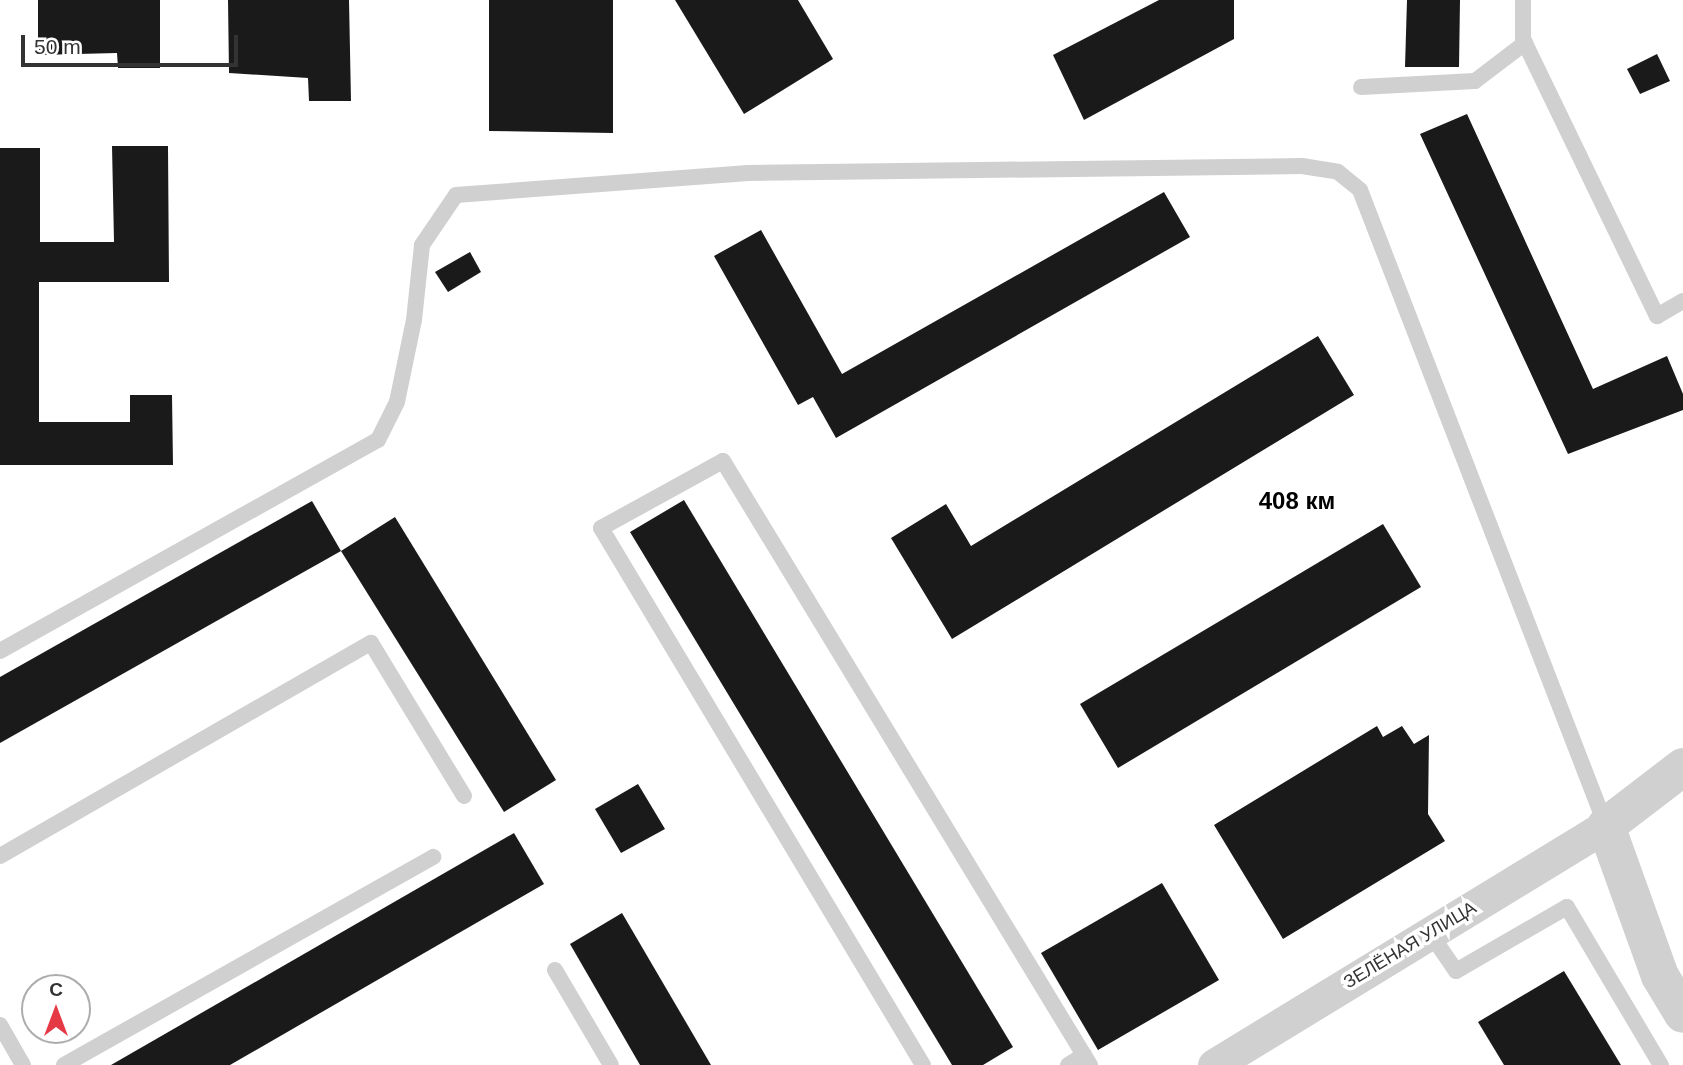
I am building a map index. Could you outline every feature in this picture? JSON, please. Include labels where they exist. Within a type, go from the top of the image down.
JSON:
[{"type":"street","points":[[1682,1012],[1660,975],[1606,825],[1683,767]]},
{"type":"street","name":"ЗЕЛЁНАЯ УЛИЦА","points":[[1214,1065],[1606,825]]},
{"type":"lane","points":[[1523,0],[1525,43],[1657,316],[1683,301]]},
{"type":"lane","points":[[1361,87],[1475,81],[1525,43]]},
{"type":"lane","points":[[0,651],[378,440],[397,402],[414,320],[422,245],[456,195],[748,173],[1302,166],[1338,172],[1360,190],[1606,825]]},
{"type":"lane","points":[[923,1065],[601,528],[723,461],[1087,1060],[1068,1065]]},
{"type":"lane","points":[[0,856],[371,643],[464,796]]},
{"type":"lane","points":[[64,1065],[433,857]]},
{"type":"lane","points":[[1430,933],[1455,971],[1567,906],[1661,1065]]},
{"type":"lane","points":[[555,970],[611,1065]]},
{"type":"lane","points":[[0,1025],[23,1065]]},
{"type":"building","points":[[38,0],[160,0],[160,68],[118,68],[117,53],[38,55]]},
{"type":"building","points":[[228,0],[349,0],[351,101],[309,101],[308,78],[229,73]]},
{"type":"building","points":[[489,0],[613,0],[613,133],[489,131]]},
{"type":"building","points":[[675,0],[798,0],[833,59],[744,114]]},
{"type":"building","points":[[1159,0],[1234,0],[1234,39],[1084,120],[1053,55]]},
{"type":"building","points":[[1407,0],[1460,0],[1459,67],[1405,67]]},
{"type":"building","points":[[1657,54],[1670,81],[1640,94],[1627,69]]},
{"type":"building","points":[[1467,114],[1593,389],[1667,356],[1683,394],[1683,410],[1568,454],[1420,134]]},
{"type":"building","points":[[112,146],[168,146],[169,282],[39,282],[39,422],[130,422],[130,395],[172,395],[173,465],[0,465],[0,148],[40,148],[40,242],[114,242]]},
{"type":"building","points":[[1164,192],[1190,237],[836,438],[813,397],[798,405],[714,256],[761,230],[842,374]]},
{"type":"building","points":[[470,252],[481,272],[448,292],[435,272]]},
{"type":"building","points":[[1318,336],[1354,395],[952,639],[891,538],[946,504],[971,546]]},
{"type":"building","points":[[684,500],[1013,1047],[983,1065],[952,1065],[630,532]]},
{"type":"building","points":[[312,501],[341,551],[0,743],[0,677]]},
{"type":"building","points":[[395,517],[556,780],[504,812],[341,551]]},
{"type":"building","points":[[1383,524],[1421,587],[1118,768],[1080,704]]},
{"type":"building","points":[[1377,726],[1383,737],[1402,726],[1414,744],[1429,735],[1428,814],[1445,841],[1283,939],[1214,825]]},
{"type":"building","points":[[638,784],[665,829],[621,853],[595,809]]},
{"type":"building","points":[[514,833],[544,884],[230,1065],[111,1065]]},
{"type":"building","points":[[1162,883],[1219,980],[1098,1050],[1041,953]]},
{"type":"building","points":[[622,913],[711,1065],[640,1065],[570,944]]},
{"type":"building","points":[[1564,971],[1621,1065],[1504,1065],[1478,1022]]},
{"type":"district","name":"408 км","points":[[1297,501]]}]
